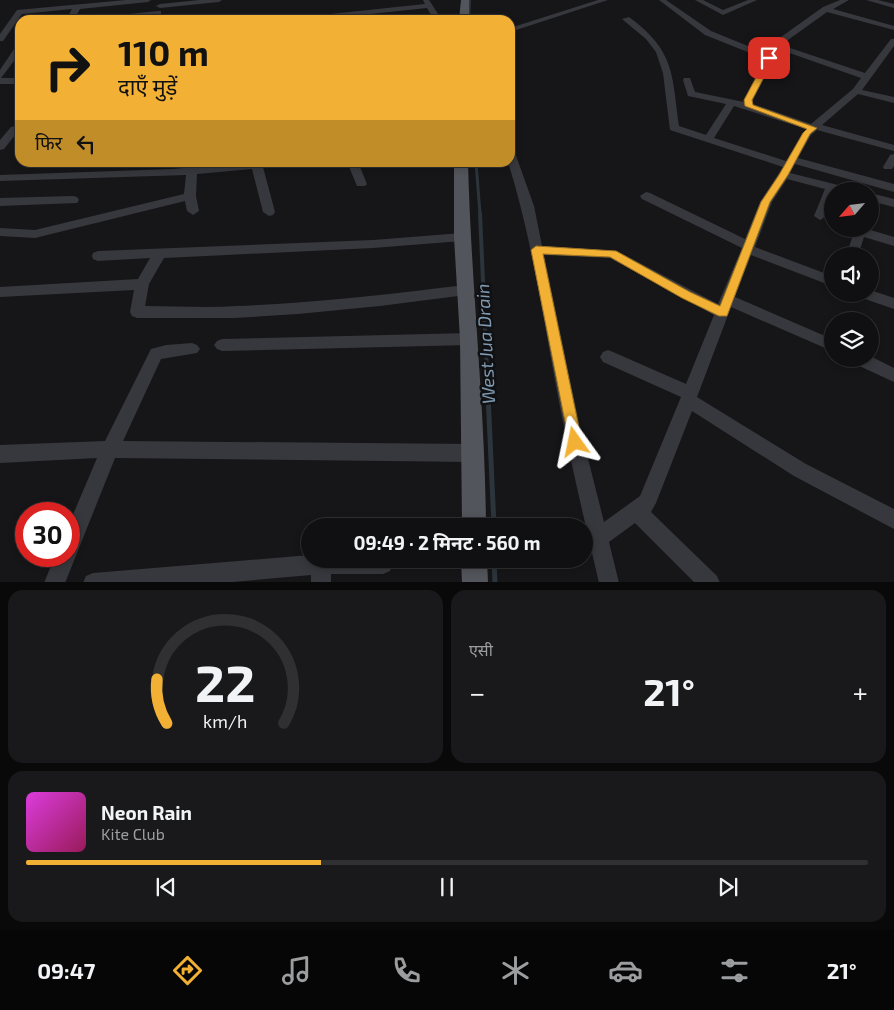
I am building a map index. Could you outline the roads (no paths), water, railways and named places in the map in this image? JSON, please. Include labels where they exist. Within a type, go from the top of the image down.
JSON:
[{"type":"main road","points":[[464,15],[465,0]]},
{"type":"main road","points":[[472,0],[473,15]]},
{"type":"main road","points":[[461,167],[462,237],[469,339],[474,518]]},
{"type":"main road","points":[[474,568],[475,582]]},
{"type":"street","points":[[40,10],[48,0]]},
{"type":"street","points":[[18,15],[20,12],[77,7],[90,3],[148,0]]},
{"type":"street","points":[[125,15],[219,0]]},
{"type":"street","points":[[515,28],[605,0]]},
{"type":"street","points":[[662,0],[708,33],[769,58]]},
{"type":"street","points":[[698,0],[724,13],[753,0]]},
{"type":"street","points":[[749,106],[748,100],[767,66],[769,58],[785,36],[812,21],[826,9],[846,0]]},
{"type":"street","points":[[869,0],[894,6]]},
{"type":"street","points":[[6,17],[19,1]]},
{"type":"street","points":[[332,15],[428,3],[435,15]]},
{"type":"street","points":[[73,15],[77,7]]},
{"type":"street","points":[[826,9],[894,28]]},
{"type":"street","points":[[0,39],[15,19]]},
{"type":"street","points":[[626,19],[647,34],[657,47],[665,69],[674,128],[788,167],[851,182]]},
{"type":"street","points":[[597,538],[647,503],[766,202],[807,133],[856,91],[894,41]]},
{"type":"street","points":[[776,46],[867,78]]},
{"type":"street","points":[[0,76],[15,51]]},
{"type":"street","points":[[687,80],[691,94],[749,106],[814,127],[894,148]]},
{"type":"street","points":[[0,81],[15,81]]},
{"type":"street","points":[[856,91],[894,100]]},
{"type":"street","points":[[708,140],[732,102]]},
{"type":"street","points":[[0,131],[15,129]]},
{"type":"street","points":[[0,147],[15,131]]},
{"type":"street","points":[[888,167],[894,157]]},
{"type":"street","points":[[0,178],[192,171],[229,167]]},
{"type":"street","points":[[257,167],[269,212]]},
{"type":"street","points":[[354,167],[361,184]]},
{"type":"street","points":[[515,167],[528,206],[571,422],[597,538],[609,582]]},
{"type":"street","points":[[788,167],[824,185]]},
{"type":"street","points":[[192,171],[190,196],[193,211]]},
{"type":"street","points":[[879,187],[894,188]]},
{"type":"street","points":[[0,232],[35,234],[190,196]]},
{"type":"street","points":[[646,196],[749,247],[824,278]]},
{"type":"street","points":[[0,202],[73,200]]},
{"type":"street","points":[[879,200],[894,204]]},
{"type":"street","points":[[820,216],[824,206]]},
{"type":"street","points":[[98,256],[374,244],[462,237]]},
{"type":"street","points":[[879,237],[894,242]]},
{"type":"street","points":[[536,250],[612,254],[686,295],[725,306],[824,342]]},
{"type":"street","points":[[160,253],[142,284],[137,312],[172,313],[298,308],[380,301],[466,290]]},
{"type":"street","points":[[0,292],[142,284]]},
{"type":"street","points":[[879,298],[894,304]]},
{"type":"street","points":[[222,345],[469,339]]},
{"type":"street","points":[[80,521],[110,449],[156,354],[192,349]]},
{"type":"street","points":[[608,357],[689,397],[800,470],[894,519]]},
{"type":"street","points":[[877,367],[894,375]]},
{"type":"street","points":[[1,456],[110,449],[473,453]]},
{"type":"street","points":[[636,510],[710,582]]},
{"type":"street","points":[[54,582],[60,567]]},
{"type":"street","points":[[93,582],[321,573],[355,568]]},
{"type":"waterway","name":"West Jua Drain","points":[[469,15],[470,0]]},
{"type":"waterway","name":"West Jua Drain","points":[[476,167],[480,214]]},
{"type":"waterway","name":"West Jua Drain","points":[[480,213],[487,373]]},
{"type":"waterway","name":"West Jua Drain","points":[[487,372],[494,518]]},
{"type":"waterway","name":"West Jua Drain","points":[[494,568],[495,582]]}]
